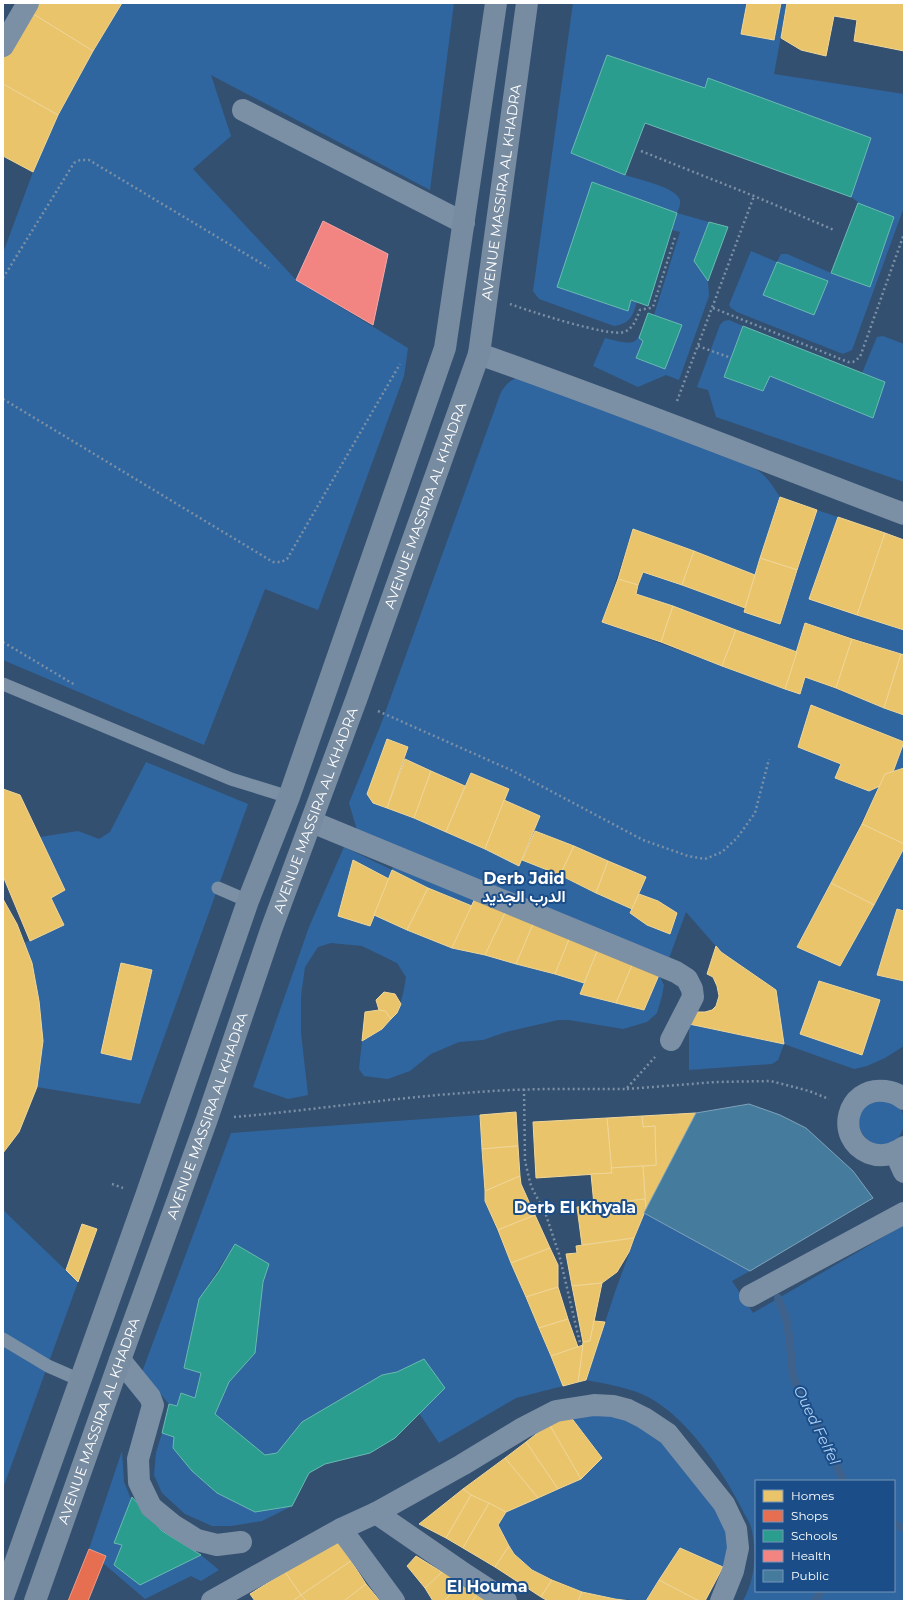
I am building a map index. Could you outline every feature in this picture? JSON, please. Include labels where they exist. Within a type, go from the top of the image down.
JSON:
[{"type":"street","points":[[3,46],[28,3]]},
{"type":"street","points":[[3,1597],[154,1174],[248,901],[288,797],[445,348],[496,3]]},
{"type":"street","name":"AVENUE MASSIRA AL KHADRA","points":[[35,1601],[207,1119],[271,930],[312,822],[479,354],[527,3]]},
{"type":"street","points":[[243,110],[464,223]]},
{"type":"street","points":[[479,354],[584,390],[904,514]]},
{"type":"street","points":[[312,822],[676,972],[687,979],[692,989],[693,997],[671,1040]]},
{"type":"street","points":[[904,1099],[898,1094],[889,1091],[869,1091],[856,1101],[848,1121],[849,1132],[854,1143],[864,1151],[874,1155],[888,1155],[900,1150],[904,1172]]},
{"type":"street","points":[[750,1296],[904,1213]]},
{"type":"street","points":[[120,1360],[150,1397],[153,1405],[138,1458],[139,1482],[151,1507],[173,1526],[197,1540],[217,1545],[241,1542]]},
{"type":"street","points":[[222,1599],[341,1529],[376,1513],[456,1469],[523,1428],[556,1411],[594,1405],[628,1410],[644,1418],[668,1434],[724,1504],[736,1529],[738,1548],[733,1571],[721,1601]]},
{"type":"street","points":[[376,1513],[506,1601]]},
{"type":"street","points":[[341,1529],[394,1601]]},
{"type":"lane","points":[[3,684],[231,779],[288,797]]},
{"type":"lane","points":[[218,888],[248,901]]},
{"type":"lane","points":[[3,1339],[48,1366],[80,1380]]},
{"type":"path","points":[[641,151],[834,230]]},
{"type":"path","points":[[3,278],[74,163],[80,160],[89,160],[269,268]]},
{"type":"path","points":[[669,424],[754,196]]},
{"type":"path","points":[[713,308],[848,362],[853,362],[860,357],[904,234]]},
{"type":"path","points":[[487,296],[530,311],[585,326],[615,333],[623,332],[628,330],[634,324],[640,310],[653,307],[675,237]]},
{"type":"path","points":[[698,346],[731,358]]},
{"type":"path","points":[[3,399],[273,562],[281,562],[287,559],[400,364]]},
{"type":"path","points":[[3,642],[76,685]]},
{"type":"path","points":[[356,700],[422,732],[513,771],[643,840],[688,856],[705,859],[722,852],[737,838],[755,814],[769,758]]},
{"type":"path","points":[[626,1089],[671,1040]]},
{"type":"path","points":[[207,1119],[276,1113],[410,1097],[524,1089],[626,1089],[716,1082],[771,1081],[809,1091],[852,1108]]},
{"type":"path","points":[[524,1089],[525,1162],[531,1186],[546,1215],[560,1254],[580,1343]]},
{"type":"shaded area","points":[[122,3],[454,3],[430,190],[211,75],[231,136],[193,169],[296,280],[408,348],[404,376],[318,610],[265,589],[204,745],[3,660],[3,253],[33,172],[58,115],[93,51]]},
{"type":"shaded area","points":[[573,3],[787,3],[774,74],[904,94],[904,207],[852,350],[843,354],[737,312],[729,305],[751,251],[777,262],[781,254],[787,254],[831,273],[858,202],[851,197],[645,123],[625,175],[670,190],[680,200],[680,206],[677,213],[709,222],[694,261],[708,281],[709,296],[679,380],[666,375],[638,387],[593,366],[605,338],[625,342],[635,341],[641,332],[648,313],[654,315],[680,232],[672,230],[648,306],[637,302],[630,318],[620,325],[614,326],[539,299],[533,291]]},
{"type":"shaded area","points":[[729,320],[743,326],[724,377],[763,391],[770,376],[873,418],[885,382],[862,373],[877,337],[883,336],[904,344],[904,482],[716,417],[708,390],[697,387],[720,325],[724,321]]},
{"type":"shaded area","points":[[523,376],[750,466],[764,475],[780,497],[755,575],[633,529],[602,622],[799,694],[805,677],[904,715],[904,768],[893,772],[903,742],[812,705],[798,747],[841,764],[836,779],[869,791],[880,786],[797,947],[840,966],[904,848],[904,906],[902,910],[898,910],[878,975],[904,981],[904,1046],[885,1058],[867,1066],[854,1069],[784,1044],[778,1060],[772,1064],[689,1070],[689,1024],[783,1044],[776,990],[721,952],[686,912],[668,961],[357,830],[349,803],[381,724],[501,392],[505,386],[515,378]]},
{"type":"shaded area","points":[[817,510],[838,517],[809,599],[904,630],[904,655],[806,623],[797,652],[636,594],[643,572],[712,596],[780,624]]},
{"type":"shaded area","points":[[146,762],[248,804],[140,1104],[37,1087],[19,1132],[3,1153],[3,899],[17,924],[24,943],[64,925],[51,898],[65,890],[40,837],[78,831],[99,839],[110,832]]},
{"type":"shaded area","points":[[344,847],[392,870],[395,861],[598,949],[581,994],[644,1010],[659,975],[664,985],[657,1013],[647,1022],[623,1029],[569,1020],[558,1020],[506,1032],[483,1040],[459,1042],[431,1054],[410,1071],[388,1079],[364,1076],[359,1069],[362,1041],[373,1035],[394,1016],[401,1000],[406,977],[397,963],[362,946],[331,943],[318,947],[305,967],[301,996],[301,1033],[308,1095],[288,1099],[253,1087],[309,927]],"holes":[[[392,870],[428,888],[389,879]]]},
{"type":"shaded area","points":[[881,1098],[898,1105],[903,1113],[904,1124],[901,1134],[895,1141],[878,1147],[863,1135],[859,1121],[860,1114],[865,1108],[871,1102]]},
{"type":"shaded area","points":[[480,1115],[485,1202],[563,1386],[516,1398],[439,1443],[419,1413],[397,1372],[302,1422],[277,1453],[265,1455],[215,1414],[229,1382],[255,1353],[263,1282],[269,1264],[235,1244],[199,1299],[201,1373],[195,1398],[181,1393],[177,1406],[169,1404],[142,1372],[231,1133]]},
{"type":"shaded area","points":[[3,1210],[78,1282],[3,1488]]},
{"type":"shaded area","points":[[644,1213],[750,1271],[732,1281],[753,1313],[904,1225],[904,1601],[743,1601],[750,1584],[755,1558],[754,1540],[751,1528],[725,1478],[703,1447],[678,1419],[650,1398],[627,1389],[586,1380],[615,1292]]},
{"type":"shaded area","points":[[594,1405],[668,1434],[731,1532],[723,1567],[680,1548],[646,1601],[615,1599],[582,1592],[532,1570],[514,1554],[498,1525],[506,1512],[581,1479],[601,1458],[570,1416]]},
{"type":"shaded area","points":[[162,1433],[174,1437],[173,1448],[192,1471],[217,1493],[255,1512],[292,1506],[262,1521],[231,1526],[212,1526],[185,1514],[162,1493],[154,1475],[156,1453]]},
{"type":"shaded area","points":[[122,1451],[124,1482],[131,1499],[132,1497],[162,1531],[201,1555],[219,1570],[201,1581],[191,1576],[145,1599],[103,1563],[105,1556],[89,1549]]},
{"type":"building: Homes","points":[[35,3],[122,3],[93,51],[30,12]]},
{"type":"building: Homes","points":[[747,3],[781,3],[774,40],[741,34]]},
{"type":"building: Homes","points":[[787,3],[904,3],[904,51],[854,41],[857,20],[834,16],[826,56],[801,50],[781,38]]},
{"type":"building: Homes","points":[[30,12],[93,51],[58,115],[3,84],[3,59]]},
{"type":"building: Homes","points":[[3,84],[58,115],[33,172],[3,156]]},
{"type":"building: Homes","points":[[780,497],[817,510],[797,570],[760,558]]},
{"type":"building: Homes","points":[[838,517],[885,533],[857,615],[809,599]]},
{"type":"building: Homes","points":[[633,529],[694,551],[682,585],[643,572],[638,585],[618,579]]},
{"type":"building: Homes","points":[[885,533],[904,540],[904,630],[857,615]]},
{"type":"building: Homes","points":[[694,551],[755,575],[745,608],[682,585]]},
{"type":"building: Homes","points":[[760,558],[797,570],[780,624],[744,612]]},
{"type":"building: Homes","points":[[618,579],[638,585],[636,594],[673,606],[661,642],[602,622]]},
{"type":"building: Homes","points":[[673,606],[736,630],[722,666],[661,642]]},
{"type":"building: Homes","points":[[805,623],[852,639],[836,688],[805,677],[800,694],[785,689]]},
{"type":"building: Homes","points":[[736,630],[797,652],[785,689],[722,666]]},
{"type":"building: Homes","points":[[852,639],[901,654],[884,708],[836,688]]},
{"type":"building: Homes","points":[[901,654],[904,655],[904,715],[884,708]]},
{"type":"building: Homes","points":[[811,705],[904,742],[893,772],[885,774],[880,786],[869,791],[835,778],[841,764],[798,747]]},
{"type":"building: Homes","points":[[387,739],[408,747],[387,808],[373,803],[367,794]]},
{"type":"building: Homes","points":[[405,759],[431,771],[414,818],[387,808]]},
{"type":"building: Homes","points":[[904,768],[904,844],[862,824],[885,774]]},
{"type":"building: Homes","points":[[431,771],[465,786],[446,832],[414,818]]},
{"type":"building: Homes","points":[[471,773],[509,789],[485,849],[446,832]]},
{"type":"building: Homes","points":[[3,789],[20,795],[65,890],[51,898],[64,925],[30,941],[3,876]]},
{"type":"building: Homes","points":[[504,800],[540,816],[519,866],[485,849]]},
{"type":"building: Homes","points":[[862,824],[904,844],[904,848],[874,905],[831,883]]},
{"type":"building: Homes","points":[[535,831],[574,846],[560,875],[522,860]]},
{"type":"building: Homes","points":[[574,846],[608,861],[596,893],[560,875]]},
{"type":"building: Homes","points":[[353,860],[389,879],[370,926],[338,916]]},
{"type":"building: Homes","points":[[608,861],[646,877],[632,909],[596,893]]},
{"type":"building: Homes","points":[[392,870],[428,888],[407,930],[374,915]]},
{"type":"building: Homes","points":[[831,883],[874,905],[840,966],[797,947]]},
{"type":"building: Homes","points":[[428,888],[472,906],[452,948],[407,930]]},
{"type":"building: Homes","points":[[639,894],[658,901],[677,913],[670,934],[647,925],[630,913]]},
{"type":"building: Homes","points":[[476,896],[506,911],[485,955],[452,948]]},
{"type":"building: Homes","points":[[3,899],[17,924],[32,963],[39,1001],[43,1041],[37,1087],[19,1132],[3,1153]]},
{"type":"building: Homes","points":[[897,909],[904,911],[904,981],[877,975]]},
{"type":"building: Homes","points":[[506,911],[534,922],[516,964],[485,955]]},
{"type":"building: Homes","points":[[534,922],[570,937],[555,974],[516,964]]},
{"type":"building: Homes","points":[[570,937],[598,949],[584,983],[555,974]]},
{"type":"building: Homes","points":[[716,946],[721,952],[776,990],[784,1044],[689,1024],[693,1012],[705,1012],[712,1010],[716,1006],[719,996],[717,986],[713,977],[707,974]]},
{"type":"building: Homes","points":[[598,949],[633,963],[616,1003],[580,994]]},
{"type":"building: Homes","points":[[121,963],[152,970],[131,1060],[101,1053]]},
{"type":"building: Homes","points":[[633,963],[659,975],[644,1010],[616,1003]]},
{"type":"building: Homes","points":[[819,981],[880,1000],[862,1055],[800,1034]]},
{"type":"building: Homes","points":[[384,992],[395,994],[401,1004],[397,1013],[391,1019],[385,1011],[379,1010],[376,1000]]},
{"type":"building: Homes","points":[[379,1010],[385,1011],[391,1019],[382,1029],[362,1041],[365,1012]]},
{"type":"building: Homes","points":[[516,1112],[518,1146],[482,1149],[480,1115]]},
{"type":"building: Homes","points":[[696,1113],[646,1209],[643,1166],[656,1165],[655,1126],[643,1127],[642,1116]]},
{"type":"building: Homes","points":[[642,1116],[643,1127],[655,1126],[656,1165],[611,1168],[607,1118]]},
{"type":"building: Homes","points":[[607,1118],[612,1173],[536,1178],[533,1122]]},
{"type":"building: Homes","points":[[518,1146],[520,1176],[485,1191],[482,1149]]},
{"type":"building: Homes","points":[[643,1166],[645,1199],[594,1205],[591,1174],[612,1173],[611,1168]]},
{"type":"building: Homes","points":[[520,1176],[521,1184],[535,1215],[498,1230],[485,1201],[485,1191]]},
{"type":"building: Homes","points":[[645,1199],[646,1209],[634,1238],[582,1245],[577,1207]]},
{"type":"building: Homes","points":[[535,1215],[550,1248],[511,1263],[498,1230]]},
{"type":"building: Homes","points":[[82,1224],[97,1229],[78,1282],[66,1270]]},
{"type":"building: Homes","points":[[634,1238],[629,1252],[617,1272],[602,1283],[572,1286],[566,1254],[577,1253],[576,1246]]},
{"type":"building: Homes","points":[[550,1248],[558,1265],[558,1287],[526,1297],[511,1263]]},
{"type":"building: Homes","points":[[602,1283],[590,1341],[583,1342],[572,1286]]},
{"type":"building: Homes","points":[[558,1287],[568,1319],[539,1328],[526,1297]]},
{"type":"building: Homes","points":[[568,1319],[578,1347],[551,1356],[539,1328]]},
{"type":"building: Homes","points":[[594,1321],[605,1322],[586,1380],[578,1382],[583,1342],[590,1341]]},
{"type":"building: Homes","points":[[583,1345],[578,1382],[563,1386],[551,1356]]},
{"type":"building: Homes","points":[[570,1416],[602,1458],[581,1479],[549,1424]]},
{"type":"building: Homes","points":[[549,1424],[581,1479],[558,1489],[526,1442]]},
{"type":"building: Homes","points":[[526,1442],[558,1489],[538,1498],[505,1458]]},
{"type":"building: Homes","points":[[505,1458],[538,1498],[506,1512],[471,1495],[463,1489]]},
{"type":"building: Homes","points":[[463,1489],[471,1495],[446,1538],[419,1524]]},
{"type":"building: Homes","points":[[471,1495],[489,1503],[463,1548],[446,1538]]},
{"type":"building: Homes","points":[[489,1503],[506,1512],[498,1525],[509,1546],[495,1567],[463,1548]]},
{"type":"building: Homes","points":[[338,1541],[351,1561],[301,1595],[285,1572]]},
{"type":"building: Homes","points":[[509,1546],[514,1554],[532,1570],[552,1580],[541,1597],[495,1567]]},
{"type":"building: Homes","points":[[680,1548],[723,1567],[705,1601],[699,1601],[659,1580]]},
{"type":"building: Homes","points":[[416,1556],[442,1572],[425,1588],[407,1566]]},
{"type":"building: Homes","points":[[351,1561],[366,1584],[344,1601],[306,1601],[301,1595]]},
{"type":"building: Homes","points":[[285,1572],[301,1595],[293,1601],[255,1601],[250,1594]]},
{"type":"building: Homes","points":[[442,1572],[463,1582],[444,1601],[433,1601],[425,1588]]},
{"type":"building: Homes","points":[[552,1580],[582,1592],[578,1601],[548,1601],[541,1597]]},
{"type":"building: Homes","points":[[659,1580],[699,1601],[646,1601]]},
{"type":"building: Homes","points":[[463,1582],[480,1592],[472,1601],[444,1601]]},
{"type":"building: Homes","points":[[366,1584],[380,1601],[344,1601]]},
{"type":"building: Homes","points":[[480,1592],[493,1601],[472,1601]]},
{"type":"building: Homes","points":[[582,1592],[615,1599],[631,1601],[578,1601]]},
{"type":"building: Homes","points":[[301,1595],[306,1601],[293,1601]]},
{"type":"building: Shops","points":[[89,1549],[106,1556],[88,1601],[68,1601]]},
{"type":"building: Schools","points":[[607,55],[705,88],[708,78],[871,138],[851,197],[645,123],[625,175],[571,153]]},
{"type":"building: Schools","points":[[592,182],[677,213],[648,306],[631,300],[628,311],[557,287]]},
{"type":"building: Schools","points":[[858,203],[894,217],[870,287],[831,273]]},
{"type":"building: Schools","points":[[709,222],[728,227],[708,281],[694,261]]},
{"type":"building: Schools","points":[[777,262],[828,281],[814,315],[763,295]]},
{"type":"building: Schools","points":[[648,313],[682,325],[665,369],[636,358],[643,341],[639,338]]},
{"type":"building: Schools","points":[[743,326],[885,382],[873,418],[770,376],[763,391],[724,377]]},
{"type":"building: Schools","points":[[235,1244],[269,1264],[263,1282],[255,1353],[229,1382],[215,1414],[265,1455],[277,1453],[302,1422],[382,1375],[397,1372],[424,1359],[445,1388],[395,1438],[370,1453],[325,1464],[309,1473],[292,1506],[255,1512],[217,1493],[192,1471],[173,1448],[174,1437],[162,1433],[169,1404],[177,1406],[181,1393],[195,1398],[201,1373],[184,1368],[199,1299],[219,1271]]},
{"type":"building: Schools","points":[[132,1497],[162,1531],[201,1555],[140,1585],[114,1565],[122,1545],[114,1543]]},
{"type":"building: Health","points":[[323,221],[388,254],[373,325],[296,280]]},
{"type":"building: Public","points":[[749,1104],[780,1115],[806,1128],[853,1171],[873,1198],[750,1271],[644,1213],[696,1113]]},
{"type":"waterway","name":"Oued Felfel","points":[[778,1298],[786,1318],[793,1376],[804,1405],[814,1419],[832,1453],[843,1480]]},
{"type":"waterway","name":"Oued Felfel","points":[[895,1524],[904,1528]]},
{"type":"waterway","points":[[815,1601],[820,1592]]},
{"type":"district","name":"Derb Jdid الدرب الجديد","points":[[524,887]]},
{"type":"district","name":"Derb El Khyala","points":[[575,1207]]},
{"type":"district","name":"El Houma","points":[[487,1586]]}]
